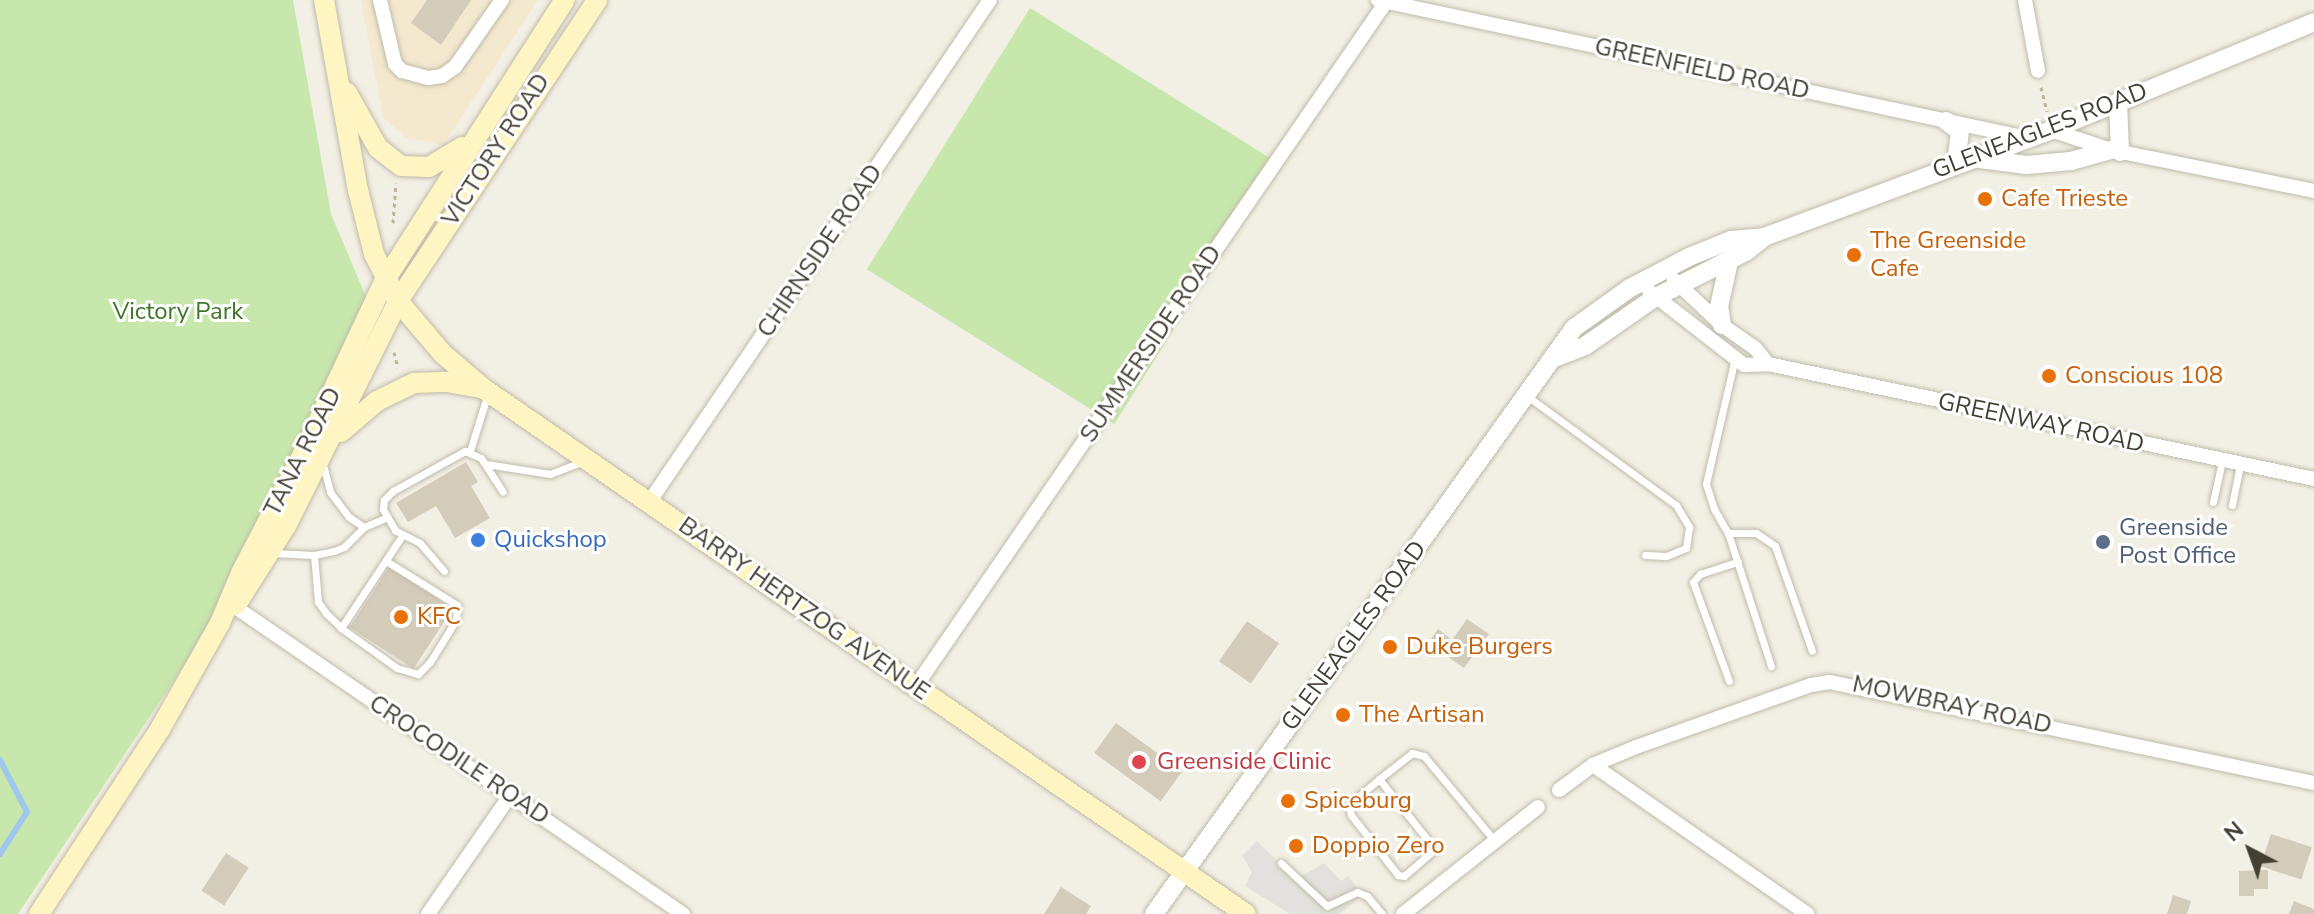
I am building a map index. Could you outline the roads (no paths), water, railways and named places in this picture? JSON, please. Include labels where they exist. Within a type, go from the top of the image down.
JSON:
[{"type":"main road","name":"BARRY HERTZOG AVENUE","points":[[324,0],[362,215],[385,280],[436,347],[486,391],[1246,914]]},
{"type":"main road","name":"VICTORY ROAD","points":[[385,280],[565,0]]},
{"type":"main road","name":"VICTORY ROAD","points":[[398,301],[597,0]]},
{"type":"main road","points":[[338,75],[371,139],[387,158],[401,166],[421,169],[442,162],[478,131]]},
{"type":"main road","name":"TANA ROAD","points":[[232,605],[385,280]]},
{"type":"main road","name":"TANA ROAD","points":[[39,914],[160,729],[220,623],[271,553],[398,301]]},
{"type":"main road","points":[[324,453],[356,416],[399,388],[436,381],[486,391]]},
{"type":"street","points":[[380,0],[389,50],[395,64],[402,71],[428,78],[442,76],[455,67],[502,0]]},
{"type":"street","name":"CHIRNSIDE ROAD","points":[[650,501],[990,0]]},
{"type":"street","points":[[2025,0],[2038,71]]},
{"type":"street","name":"GREENFIELD ROAD","points":[[1381,1],[2027,138]]},
{"type":"street","name":"SUMMERSIDE ROAD","points":[[916,686],[1381,1]]},
{"type":"street","name":"GLENEAGLES ROAD","points":[[1554,358],[1585,346],[1654,298],[1729,261],[1764,237],[2051,130],[2314,22]]},
{"type":"street","points":[[2116,151],[2118,102]]},
{"type":"street","points":[[1946,121],[1960,131],[1964,161],[2027,165],[2071,161],[2116,151]]},
{"type":"street","points":[[2051,130],[2116,151],[2314,191]]},
{"type":"street","name":"GLENEAGLES ROAD","points":[[1154,914],[1578,324],[1664,269],[1731,240],[1764,237]]},
{"type":"street","points":[[1722,325],[1719,307],[1729,261]]},
{"type":"street","points":[[1664,269],[1722,325],[1755,348],[1768,364]]},
{"type":"street","name":"GREENWAY ROAD","points":[[1642,281],[1654,298],[1744,365],[1768,364],[2314,479]]},
{"type":"street","name":"CROCODILE ROAD","points":[[232,605],[683,914]]},
{"type":"street","name":"MOWBRAY ROAD","points":[[1559,790],[1593,765],[1811,685],[1844,682],[2314,783]]},
{"type":"street","points":[[1593,765],[1807,914]]},
{"type":"street","points":[[428,914],[511,794]]},
{"type":"street","points":[[1403,914],[1538,807]]},
{"type":"lane","points":[[1735,358],[1706,484],[1714,509],[1728,533],[1771,666]]},
{"type":"lane","points":[[470,451],[486,391]]},
{"type":"lane","points":[[1527,396],[1676,505],[1689,527],[1686,548],[1666,556],[1645,555]]},
{"type":"lane","points":[[444,571],[420,543],[402,536],[387,517],[383,504],[393,491],[461,452],[470,451],[486,464],[503,492]]},
{"type":"lane","points":[[324,453],[330,492],[349,517],[364,527]]},
{"type":"lane","points":[[486,464],[550,474],[588,459]]},
{"type":"lane","points":[[2213,502],[2222,461]]},
{"type":"lane","points":[[2232,505],[2240,465]]},
{"type":"lane","points":[[271,553],[314,555],[344,547],[364,527],[387,517]]},
{"type":"lane","points":[[1728,533],[1756,533],[1775,546],[1812,651]]},
{"type":"lane","points":[[341,628],[402,536]]},
{"type":"lane","points":[[314,555],[318,602],[341,628],[410,674],[418,674],[430,662],[456,620],[457,605],[386,561]]},
{"type":"lane","points":[[1729,681],[1693,582],[1700,574],[1738,562]]},
{"type":"lane","points":[[1379,779],[1434,846],[1433,853],[1404,876],[1396,873],[1349,811],[1353,801],[1379,779],[1411,754],[1420,754],[1494,840]]},
{"type":"lane","points":[[1281,863],[1327,906],[1357,892],[1367,896],[1382,914]]},
{"type":"waterway","points":[[0,760],[27,812],[0,854]]},
{"type":"place","name":"Cafe Trieste","points":[[1985,199]]},
{"type":"place","name":"The Greenside Cafe","points":[[1854,255]]},
{"type":"place","name":"Conscious 108","points":[[2049,376]]},
{"type":"place","name":"Quickshop","points":[[478,540]]},
{"type":"place","name":"Greenside Post Office","points":[[2103,542]]},
{"type":"place","name":"KFC","points":[[401,617]]},
{"type":"place","name":"Duke Burgers","points":[[1390,647]]},
{"type":"place","name":"The Artisan","points":[[1343,715]]},
{"type":"place","name":"Greenside Clinic","points":[[1139,762]]},
{"type":"place","name":"Spiceburg","points":[[1288,801]]},
{"type":"place","name":"Doppio Zero","points":[[1296,846]]},
{"type":"park label","name":"Victory Park","points":[[178,312]]}]
